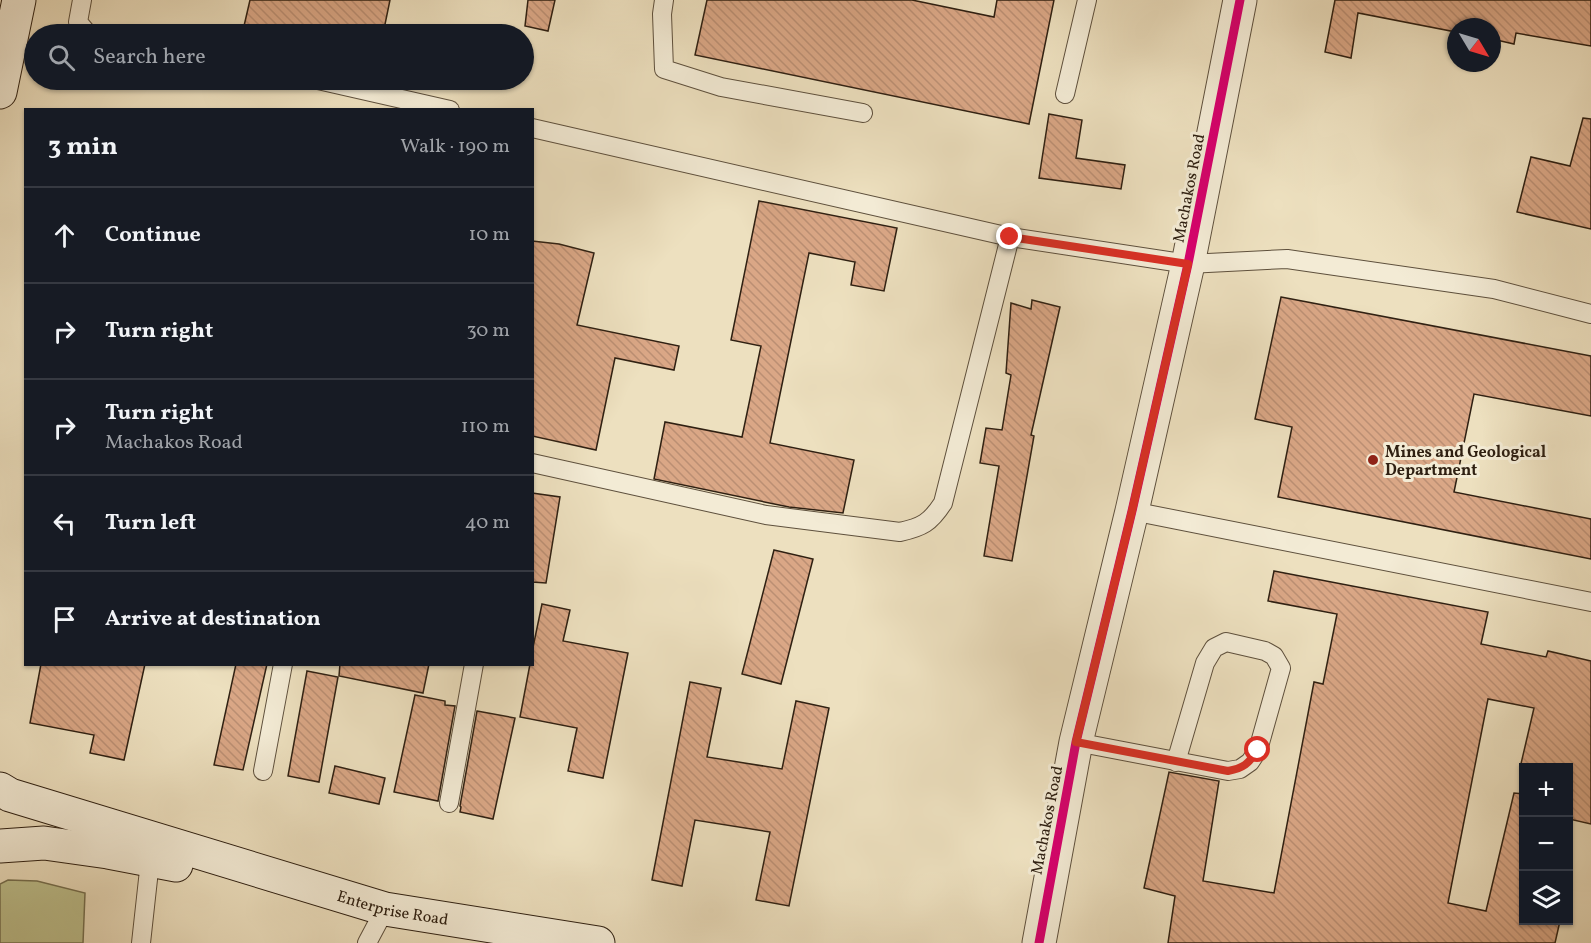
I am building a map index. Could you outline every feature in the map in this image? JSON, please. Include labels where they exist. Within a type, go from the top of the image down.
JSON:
[{"type":"street","points":[[0,92],[19,0]]},
{"type":"street","name":"Machakos Road","points":[[1039,943],[1076,742],[1132,511],[1188,264],[1240,0]]},
{"type":"street","name":"Enterprise Road","points":[[0,789],[10,795],[151,849],[261,872],[385,909],[598,943]]},
{"type":"street","name":"Enterprise Road","points":[[0,846],[44,843],[108,852],[151,849]]},
{"type":"lane","points":[[80,24],[78,22],[82,0]]},
{"type":"lane","points":[[664,0],[662,14],[664,69],[721,87],[863,113]]},
{"type":"lane","points":[[1065,94],[1087,0]]},
{"type":"lane","points":[[362,90],[441,108]]},
{"type":"lane","points":[[534,128],[1010,237],[1188,264],[1287,259],[1494,289],[1591,314]]},
{"type":"lane","points":[[534,463],[766,515],[900,532],[920,527],[938,511],[943,503],[1010,237]]},
{"type":"lane","points":[[1132,511],[1591,602]]},
{"type":"lane","points":[[1076,742],[1176,762],[1228,771],[1240,769],[1250,762],[1258,750],[1281,668],[1274,656],[1265,651],[1226,642],[1214,648],[1205,663],[1176,762]]},
{"type":"lane","points":[[263,771],[283,666]]},
{"type":"lane","points":[[449,803],[474,666]]},
{"type":"lane","points":[[141,943],[151,849]]},
{"type":"lane","points":[[367,943],[385,909]]},
{"type":"green space","points":[[8,880],[37,881],[85,893],[83,943],[0,943],[0,884]]},
{"type":"building","points":[[250,0],[390,0],[385,24],[244,24]]},
{"type":"building","points":[[528,0],[555,0],[548,31],[534,28],[534,24],[525,24]]},
{"type":"building","points":[[707,0],[912,0],[994,17],[997,0],[1054,0],[1029,124],[695,55]]},
{"type":"building","points":[[1335,0],[1591,0],[1591,46],[1516,33],[1514,44],[1501,41],[1501,18],[1447,18],[1447,30],[1358,13],[1351,58],[1325,52]]},
{"type":"building","points":[[1049,114],[1082,120],[1076,158],[1125,165],[1121,189],[1039,178]]},
{"type":"building","points":[[1583,118],[1591,119],[1591,229],[1517,212],[1531,157],[1570,166]]},
{"type":"building","points":[[759,201],[897,228],[884,291],[851,285],[855,262],[809,253],[770,443],[854,460],[843,513],[789,507],[654,479],[665,422],[742,437],[761,346],[731,340]]},
{"type":"building","points":[[534,241],[559,244],[594,253],[577,325],[679,346],[674,370],[615,358],[596,450],[534,436]]},
{"type":"building","name":"Mines and Geological Department","points":[[1281,297],[1591,356],[1591,416],[1474,394],[1454,492],[1591,519],[1591,559],[1278,497],[1292,427],[1255,419]]},
{"type":"building","points":[[1032,300],[1060,307],[1031,435],[1034,436],[1012,561],[984,556],[999,466],[980,463],[986,428],[1002,430],[1011,375],[1006,373],[1011,303],[1031,309]]},
{"type":"building","points":[[534,493],[560,497],[546,583],[534,582]]},
{"type":"building","points":[[774,550],[813,559],[781,684],[742,674]]},
{"type":"building","points":[[1274,571],[1488,612],[1481,644],[1546,657],[1548,651],[1591,661],[1591,824],[1573,820],[1573,763],[1521,763],[1534,708],[1488,699],[1448,903],[1486,911],[1514,793],[1519,794],[1519,925],[1559,925],[1555,943],[1168,943],[1175,896],[1144,888],[1169,772],[1219,781],[1203,881],[1274,893],[1314,682],[1323,684],[1337,614],[1268,601]]},
{"type":"building","points":[[542,604],[570,610],[563,641],[628,653],[603,778],[568,771],[577,728],[520,717],[530,666],[534,666],[534,642]]},
{"type":"building","points":[[41,666],[145,666],[124,760],[90,753],[94,735],[30,723]]},
{"type":"building","points":[[236,666],[267,666],[243,770],[214,765]]},
{"type":"building","points":[[340,666],[429,666],[423,693],[339,676]]},
{"type":"building","points":[[307,671],[338,677],[319,782],[288,776]]},
{"type":"building","points":[[690,682],[721,688],[707,757],[782,769],[796,701],[829,708],[789,906],[756,900],[770,832],[695,820],[682,886],[652,880]]},
{"type":"building","points":[[415,695],[445,701],[445,705],[455,706],[438,801],[394,792]]},
{"type":"building","points":[[477,711],[515,718],[493,819],[460,812]]},
{"type":"building","points":[[335,766],[385,778],[379,804],[329,793]]},
{"type":"cycle path","points":[[1039,943],[1076,742],[1132,511],[1188,264],[1240,0]]},
{"type":"place","name":"Mines and Geological Department","points":[[1373,460]]},
{"type":"route","points":[[1010,237],[1188,264],[1132,511],[1076,742],[1228,771],[1240,769],[1250,762],[1258,750]]}]
